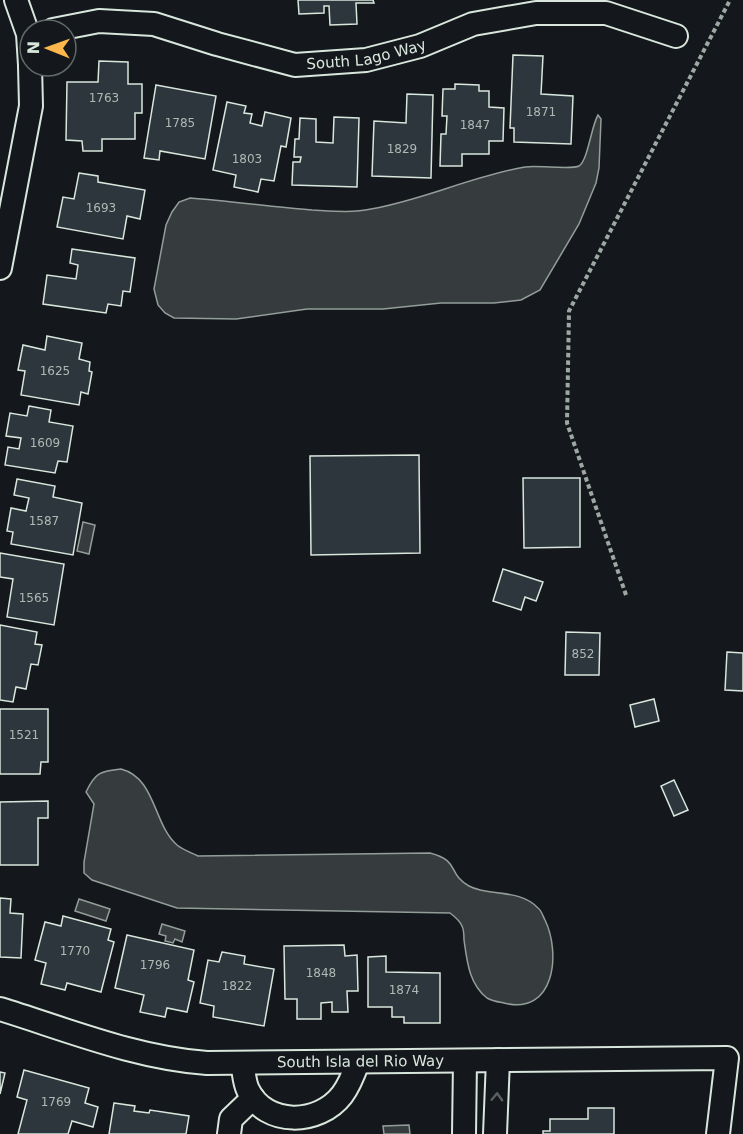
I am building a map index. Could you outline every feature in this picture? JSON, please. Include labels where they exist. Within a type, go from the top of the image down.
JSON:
[{"type":"street","points":[[16,0],[23,18]]},
{"type":"street","name":"South Lago Way","points":[[78,25],[99,21],[154,24],[295,65],[366,60],[420,46],[473,24],[536,13],[606,13],[676,36]]},
{"type":"street","points":[[0,268],[31,106],[30,78]]},
{"type":"street","name":"South Isla del Rio Way","points":[[0,1009],[145,1054],[176,1061],[242,1063],[727,1058],[718,1134]]},
{"type":"street","points":[[495,1134],[498,1060]]},
{"type":"street","points":[[464,1134],[465,1061]]},
{"type":"street","points":[[242,1063],[247,1089],[259,1105],[283,1117],[300,1118],[315,1116],[330,1107],[342,1095],[358,1062]]},
{"type":"street","points":[[229,1134],[231,1119],[253,1098]]},
{"type":"path","points":[[626,595],[567,423],[569,311],[730,0]]},
{"type":"shaded area","points":[[598,115],[601,119],[599,168],[596,183],[579,224],[540,290],[521,300],[494,303],[441,303],[383,309],[307,309],[236,319],[174,318],[158,305],[154,289],[166,225],[179,202],[190,198],[312,210],[357,211],[391,205],[505,171],[525,167],[575,167],[582,163],[585,157]]},
{"type":"shaded area","points":[[83,522],[95,525],[89,554],[77,551]]},
{"type":"shaded area","points":[[121,769],[132,774],[148,791],[169,836],[177,845],[198,856],[430,853],[446,860],[458,877],[469,886],[513,895],[530,902],[543,915],[553,949],[550,979],[544,991],[534,1000],[521,1005],[487,998],[476,986],[470,972],[462,926],[450,913],[177,908],[92,880],[84,873],[94,804],[86,792],[99,774]]},
{"type":"shaded area","points":[[79,899],[110,909],[106,921],[75,911]]},
{"type":"shaded area","points":[[162,924],[185,931],[182,942],[175,939],[173,943],[165,941],[166,936],[159,934]]},
{"type":"shaded area","points":[[409,1125],[410,1134],[384,1134],[383,1126]]},
{"type":"building","points":[[298,0],[373,0],[374,3],[356,3],[357,24],[330,25],[329,6],[324,6],[324,13],[299,14]]},
{"type":"building","points":[[513,55],[543,56],[541,94],[573,96],[571,144],[514,142],[514,128],[510,128]]},
{"type":"building","points":[[99,61],[128,62],[128,84],[142,84],[142,113],[135,113],[135,139],[102,139],[102,151],[83,151],[82,141],[66,140],[67,82],[98,82]]},
{"type":"building","points":[[455,84],[479,85],[479,91],[489,91],[489,107],[504,108],[503,141],[489,141],[489,154],[462,154],[462,166],[440,166],[441,134],[446,134],[447,116],[442,116],[443,89],[455,89]]},
{"type":"building","points":[[156,85],[216,96],[205,159],[160,151],[159,160],[144,158]]},
{"type":"building","points":[[407,94],[433,95],[431,178],[372,176],[374,121],[406,123]]},
{"type":"building","points":[[227,102],[246,106],[244,113],[252,114],[250,123],[262,126],[265,112],[291,118],[286,147],[281,146],[274,181],[261,179],[258,192],[234,187],[236,175],[213,170]]},
{"type":"building","points":[[334,117],[359,118],[357,187],[292,185],[293,162],[300,162],[301,157],[294,157],[295,139],[299,139],[300,118],[316,119],[316,142],[333,143]]},
{"type":"building","points":[[79,173],[98,176],[98,182],[145,190],[140,219],[127,216],[123,239],[57,227],[63,197],[74,199]]},
{"type":"building","points":[[72,249],[135,258],[130,292],[123,291],[121,306],[108,304],[106,313],[43,304],[47,275],[76,279],[78,265],[70,263]]},
{"type":"building","points":[[47,336],[82,343],[79,359],[90,362],[89,371],[92,372],[88,394],[81,392],[79,405],[21,395],[25,371],[18,370],[23,345],[45,350]]},
{"type":"building","points":[[29,406],[51,410],[49,422],[73,426],[67,462],[58,461],[55,473],[5,465],[8,447],[19,449],[21,438],[6,436],[10,413],[27,416]]},
{"type":"building","points":[[419,455],[420,553],[311,555],[310,456]]},
{"type":"building","points":[[523,478],[580,478],[580,547],[524,548]]},
{"type":"building","points":[[17,479],[55,486],[53,497],[82,503],[73,555],[11,544],[13,532],[7,531],[11,508],[26,511],[29,498],[14,495]]},
{"type":"building","points":[[0,553],[64,564],[54,625],[7,617],[13,579],[0,577]]},
{"type":"building","points":[[503,569],[543,582],[536,601],[525,597],[521,610],[493,601]]},
{"type":"building","points":[[0,625],[37,632],[35,644],[42,645],[38,665],[31,664],[26,689],[16,687],[13,702],[0,700]]},
{"type":"building","points":[[566,632],[600,633],[599,675],[565,675]]},
{"type":"building","points":[[727,652],[743,653],[743,691],[725,690]]},
{"type":"building","points":[[654,699],[659,721],[635,727],[630,705]]},
{"type":"building","points":[[0,709],[48,709],[48,762],[41,762],[40,774],[0,774]]},
{"type":"building","points":[[674,780],[688,810],[674,816],[661,786]]},
{"type":"building","points":[[48,801],[48,818],[38,818],[38,865],[0,865],[0,802]]},
{"type":"building","points":[[0,898],[11,899],[10,913],[23,914],[21,958],[0,957]]},
{"type":"building","points":[[63,916],[111,929],[108,940],[114,942],[101,992],[67,983],[65,990],[41,984],[46,963],[35,960],[45,922],[61,926]]},
{"type":"building","points":[[127,935],[194,950],[188,980],[194,982],[187,1012],[167,1008],[165,1017],[140,1012],[144,995],[115,988]]},
{"type":"building","points":[[344,945],[345,956],[357,955],[358,991],[347,991],[348,1012],[332,1012],[332,1002],[321,1003],[321,1019],[297,1019],[297,999],[285,999],[284,946]]},
{"type":"building","points":[[222,952],[245,956],[244,964],[274,969],[264,1026],[213,1017],[214,1006],[200,1003],[208,960],[219,962]]},
{"type":"building","points":[[386,956],[386,972],[440,973],[440,1023],[404,1023],[404,1017],[392,1017],[392,1007],[368,1007],[368,957]]},
{"type":"building","points":[[24,1070],[89,1088],[85,1103],[98,1107],[93,1127],[72,1121],[68,1134],[18,1134],[27,1100],[17,1097]]},
{"type":"building","points":[[0,1072],[5,1073],[0,1094]]},
{"type":"building","points":[[114,1103],[135,1106],[134,1111],[149,1113],[150,1110],[189,1116],[186,1134],[109,1134]]},
{"type":"building","points":[[588,1108],[614,1108],[614,1134],[543,1134],[543,1131],[550,1131],[550,1119],[588,1119]]}]
